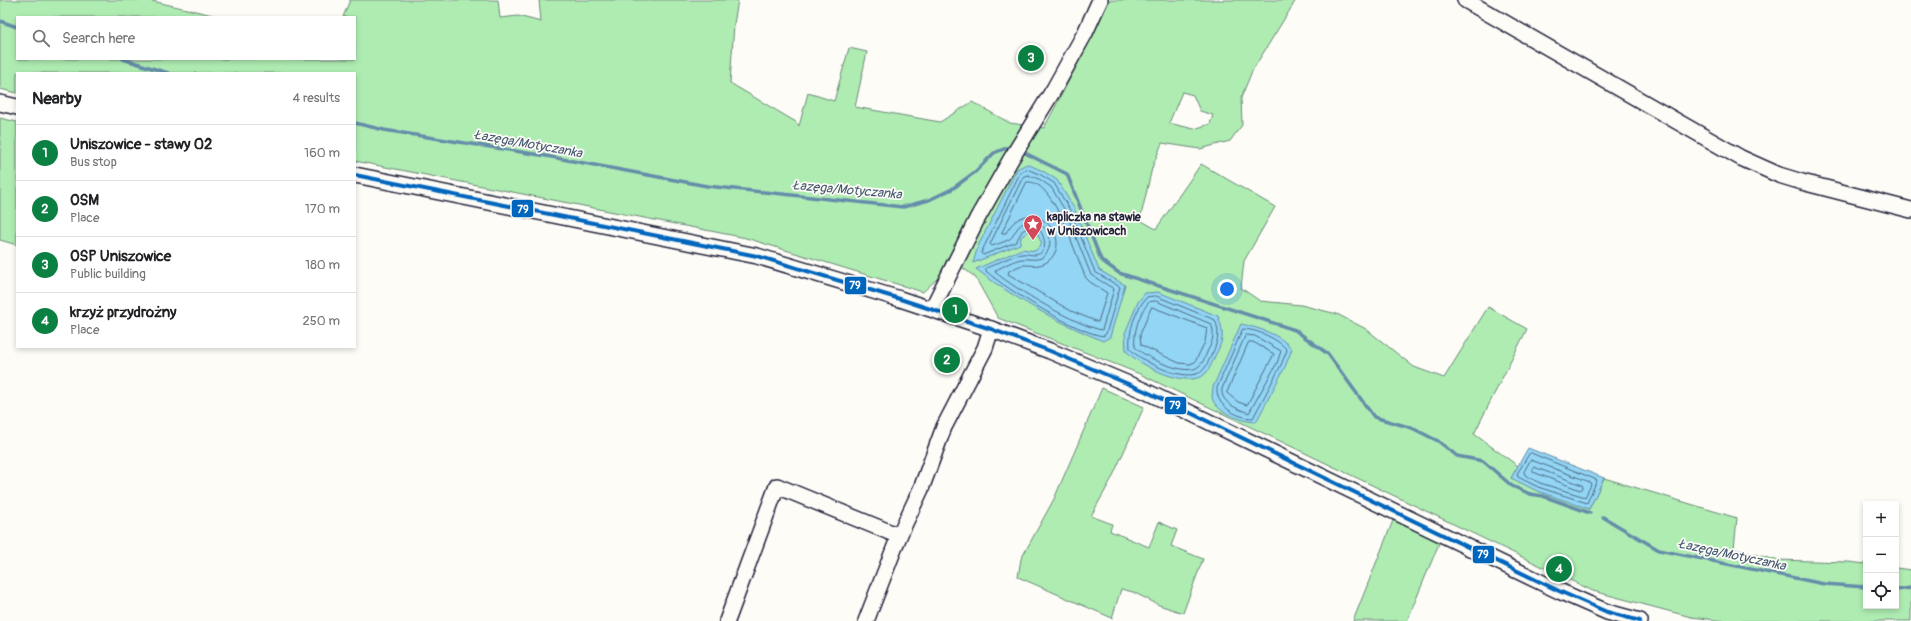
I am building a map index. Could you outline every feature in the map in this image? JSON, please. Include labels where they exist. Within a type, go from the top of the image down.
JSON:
[{"type":"street","points":[[932,309],[960,252],[1011,159],[1054,89],[1085,33],[1100,0]]},
{"type":"street","points":[[1465,0],[1741,158],[1787,177],[1911,210]]},
{"type":"street","points":[[0,103],[16,107]]},
{"type":"street","points":[[356,175],[737,251],[806,270],[932,309],[1050,351],[1138,388],[1576,599],[1607,612],[1640,621]]},
{"type":"street","points":[[866,621],[899,536],[921,489],[944,427],[985,348],[991,330]]},
{"type":"street","points":[[727,621],[777,486],[899,536]]},
{"type":"green space","points":[[0,0],[148,0],[217,16],[16,16],[16,60],[356,60],[356,16],[343,16],[350,0],[498,0],[500,18],[518,16],[541,22],[539,0],[738,0],[734,24],[730,83],[796,122],[799,126],[808,93],[834,101],[849,48],[867,52],[855,107],[940,122],[972,102],[1010,123],[1044,128],[1094,33],[1106,0],[1296,0],[1252,71],[1241,98],[1242,125],[1230,141],[1200,149],[1162,143],[1152,168],[1140,220],[1156,229],[1201,164],[1275,207],[1244,261],[1241,288],[1260,301],[1301,305],[1337,314],[1366,329],[1414,367],[1444,378],[1488,307],[1527,329],[1474,434],[1518,466],[1511,478],[1589,509],[1604,478],[1737,518],[1734,549],[1776,560],[1863,564],[1863,609],[1899,609],[1899,568],[1911,570],[1911,621],[1725,621],[1691,617],[1593,591],[1140,374],[998,318],[975,277],[948,257],[940,276],[923,292],[746,238],[356,161],[356,72],[16,72],[16,93],[0,89]],"holes":[[[1182,92],[1193,95],[1200,111],[1213,115],[1210,124],[1194,129],[1169,123]]]},
{"type":"green space","points":[[0,118],[16,122],[16,245],[0,240]]},
{"type":"green space","points":[[1102,388],[1144,407],[1112,478],[1091,516],[1112,524],[1110,531],[1149,547],[1159,522],[1177,530],[1171,546],[1203,559],[1183,613],[1159,605],[1133,592],[1121,589],[1112,618],[1018,577],[1021,559],[1054,499]]},
{"type":"green space","points":[[1394,518],[1440,541],[1407,621],[1353,621]]},
{"type":"water","points":[[1027,164],[1043,171],[1057,180],[1074,208],[1099,270],[1125,285],[1110,337],[1103,341],[1069,326],[1021,300],[976,269],[1022,249],[1035,251],[1042,244],[1037,233],[1029,231],[1021,237],[1020,244],[973,263],[978,246],[1017,169]]},
{"type":"water","points":[[1158,292],[1218,316],[1222,331],[1221,344],[1206,373],[1198,378],[1177,378],[1164,374],[1132,357],[1126,351],[1125,333],[1138,302],[1145,293]]},
{"type":"water","points":[[1241,324],[1255,327],[1282,339],[1292,349],[1285,367],[1256,422],[1250,422],[1223,412],[1214,402],[1212,397],[1213,387]]},
{"type":"water","points":[[1528,448],[1604,478],[1589,509],[1537,491],[1511,478]]},
{"type":"waterway","name":"Łazęga/Motyczanka","points":[[0,21],[16,27]]},
{"type":"waterway","name":"Łazęga/Motyczanka","points":[[126,60],[165,72]]},
{"type":"waterway","name":"Łazęga/Motyczanka","points":[[356,123],[384,130],[546,156],[707,186],[903,207],[929,200],[952,189],[975,172],[994,153],[1011,146],[1014,147]]},
{"type":"waterway","name":"Łazęga/Motyczanka","points":[[1021,151],[1067,174],[1101,260],[1119,273],[1295,330],[1328,354],[1374,417],[1412,428],[1438,441],[1457,456],[1483,461],[1512,486],[1530,494],[1543,496],[1590,513]]},
{"type":"waterway","name":"Łazęga/Motyczanka","points":[[1603,517],[1659,550],[1824,584],[1863,587]]},
{"type":"waterway","name":"Łazęga/Motyczanka","points":[[1899,590],[1911,588]]},
{"type":"transit line","name":"79","points":[[356,175],[757,256],[900,299],[991,329],[1050,351],[1145,391],[1559,591],[1607,612],[1640,621]]},
{"type":"place","name":"OSP Uniszowice","points":[[1031,58]]},
{"type":"place","name":"kapliczka na stawie w Uniszowicach","points":[[1033,241]]},
{"type":"place","name":"Uniszowice - stawy 02","points":[[955,310]]},
{"type":"place","name":"OSM","points":[[947,360]]},
{"type":"place","name":"krzyż przydrożny","points":[[1559,569]]}]
